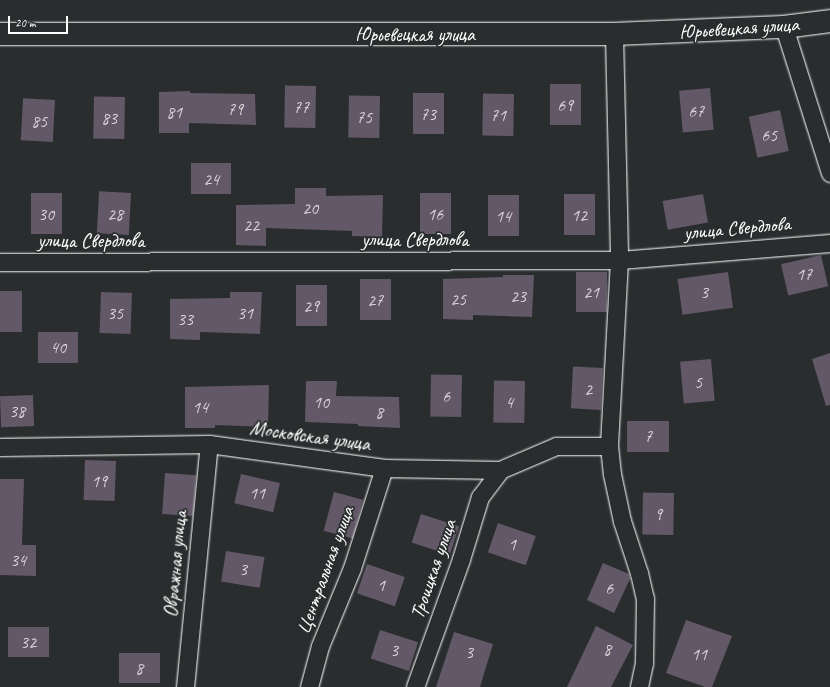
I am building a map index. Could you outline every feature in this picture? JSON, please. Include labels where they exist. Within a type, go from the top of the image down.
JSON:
[{"type":"main road","name":"Юрьевецкая улица","points":[[0,34],[614,34],[784,27],[830,21]]},
{"type":"street","points":[[784,27],[830,173]]},
{"type":"street","points":[[614,34],[619,260],[609,446],[612,474],[622,521],[640,573],[645,598],[644,663],[639,687]]},
{"type":"street","name":"улица Свердлова","points":[[0,262],[619,260],[830,243]]},
{"type":"street","name":"Московская улица","points":[[0,447],[209,444],[384,468],[500,470],[556,446],[609,446]]},
{"type":"street","name":"Овражная улица","points":[[186,687],[209,444]]},
{"type":"street","name":"Центральная улица","points":[[309,687],[320,646],[352,568],[384,468]]},
{"type":"street","name":"Троицкая улица","points":[[415,687],[462,559],[480,497],[500,470]]},
{"type":"building","points":[[550,84],[581,84],[581,125],[550,125]]},
{"type":"building","points":[[285,85],[316,86],[315,128],[284,127]]},
{"type":"building","points":[[710,88],[714,130],[683,133],[679,91]]},
{"type":"building","points":[[190,91],[190,93],[255,94],[256,125],[189,123],[189,133],[159,133],[159,92]]},
{"type":"building","points":[[413,93],[444,93],[444,134],[413,134]]},
{"type":"building","points":[[483,93],[514,94],[513,136],[482,135]]},
{"type":"building","points":[[349,95],[380,96],[379,138],[348,137]]},
{"type":"building","points":[[94,96],[125,97],[124,139],[93,138]]},
{"type":"building","points":[[23,98],[55,100],[53,142],[21,140]]},
{"type":"building","points":[[780,110],[789,151],[757,158],[749,117]]},
{"type":"building","points":[[191,163],[231,163],[231,194],[191,194]]},
{"type":"building","points":[[295,188],[326,188],[326,196],[383,195],[382,237],[352,236],[352,231],[266,228],[266,246],[236,245],[236,205],[295,204]]},
{"type":"building","points":[[99,191],[131,193],[129,235],[97,233]]},
{"type":"building","points":[[31,193],[62,193],[62,234],[31,234]]},
{"type":"building","points":[[420,193],[451,193],[451,234],[420,234]]},
{"type":"building","points":[[564,194],[595,194],[595,235],[564,235]]},
{"type":"building","points":[[703,194],[708,223],[668,230],[663,201]]},
{"type":"building","points":[[488,195],[519,195],[519,236],[488,236]]},
{"type":"building","points":[[821,255],[828,286],[788,295],[781,264]]},
{"type":"building","points":[[576,272],[607,272],[607,312],[576,312]]},
{"type":"building","points":[[728,272],[733,308],[683,315],[677,279]]},
{"type":"building","points":[[503,275],[534,275],[532,317],[473,315],[473,320],[443,319],[443,279],[503,277]]},
{"type":"building","points":[[360,279],[391,279],[391,320],[360,320]]},
{"type":"building","points":[[296,285],[327,285],[327,326],[296,326]]},
{"type":"building","points":[[0,291],[22,291],[22,332],[0,332]]},
{"type":"building","points":[[101,292],[132,293],[131,334],[100,333]]},
{"type":"building","points":[[230,292],[262,292],[260,334],[200,332],[200,340],[170,339],[170,299],[230,298]]},
{"type":"building","points":[[38,332],[78,332],[78,363],[38,363]]},
{"type":"building","points":[[830,353],[830,405],[826,406],[812,359]]},
{"type":"building","points":[[711,359],[715,401],[684,404],[680,362]]},
{"type":"building","points":[[573,366],[603,368],[601,410],[571,408]]},
{"type":"building","points":[[431,374],[462,375],[461,417],[430,416]]},
{"type":"building","points":[[494,380],[525,381],[524,423],[493,422]]},
{"type":"building","points":[[306,381],[337,381],[336,396],[399,397],[400,428],[358,426],[358,424],[305,422]]},
{"type":"building","points":[[269,385],[268,427],[215,425],[215,428],[185,428],[185,387]]},
{"type":"building","points":[[33,395],[34,426],[1,427],[0,396]]},
{"type":"building","points":[[627,421],[669,421],[669,452],[627,452]]},
{"type":"building","points":[[85,460],[116,461],[115,501],[84,500]]},
{"type":"building","points":[[165,473],[196,475],[193,516],[162,514]]},
{"type":"building","points":[[241,474],[280,483],[273,512],[234,503]]},
{"type":"building","points":[[0,479],[24,479],[22,545],[36,545],[36,576],[0,575]]},
{"type":"building","points":[[334,492],[363,500],[353,538],[324,531]]},
{"type":"building","points":[[643,492],[674,493],[673,535],[642,534]]},
{"type":"building","points":[[421,514],[459,526],[450,555],[412,543]]},
{"type":"building","points":[[498,523],[536,536],[526,565],[488,552]]},
{"type":"building","points":[[226,551],[265,557],[260,588],[221,582]]},
{"type":"building","points":[[603,563],[629,574],[630,579],[614,613],[587,600]]},
{"type":"building","points":[[367,564],[405,577],[395,606],[357,593]]},
{"type":"building","points":[[686,620],[732,636],[712,687],[705,687],[666,673]]},
{"type":"building","points":[[596,626],[633,645],[611,687],[567,687]]},
{"type":"building","points":[[8,627],[49,627],[49,657],[8,657]]},
{"type":"building","points":[[380,630],[418,642],[409,671],[371,659]]},
{"type":"building","points":[[454,632],[493,644],[480,687],[436,687]]},
{"type":"building","points":[[119,653],[160,653],[160,683],[119,683]]}]
